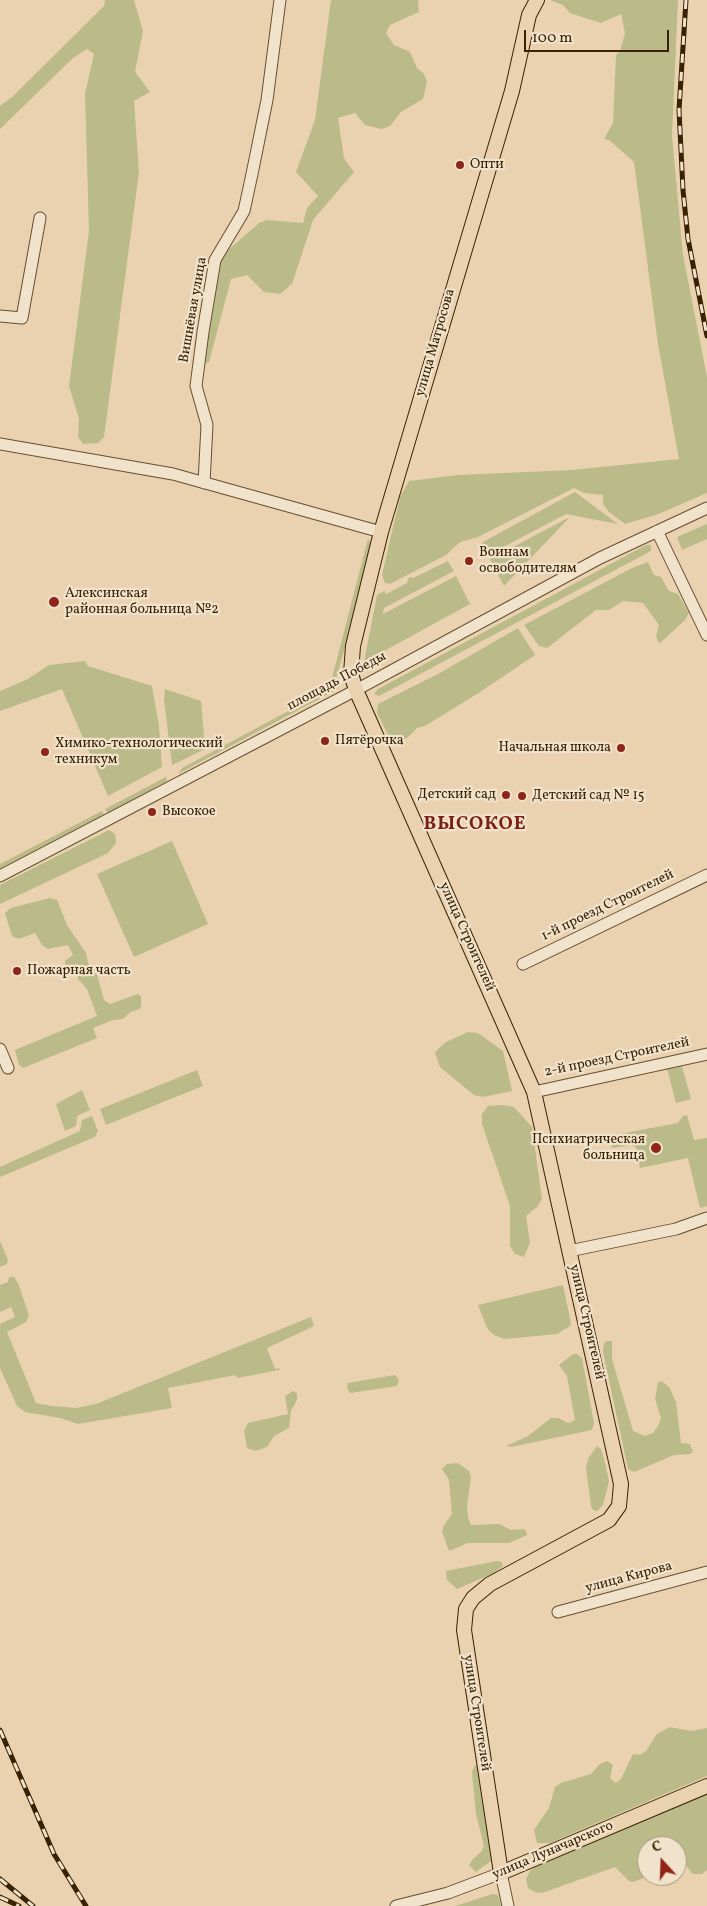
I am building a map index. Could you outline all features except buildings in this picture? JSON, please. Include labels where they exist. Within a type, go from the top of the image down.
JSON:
[{"type":"main road","name":"улица Матросова","points":[[356,690],[351,674],[353,646],[381,532],[512,90],[529,15],[537,0]]},
{"type":"main road","name":"улица Строителей","points":[[356,690],[534,1092],[619,1470],[621,1495],[619,1506],[609,1520],[490,1584],[473,1598],[466,1609],[464,1630],[501,1873]]},
{"type":"main road","name":"улица Луначарского","points":[[501,1873],[707,1786]]},
{"type":"street","name":"Вишнёвая улица","points":[[204,483],[207,425],[196,386],[203,332],[215,260],[244,211],[267,100],[280,0]]},
{"type":"street","points":[[0,316],[22,318],[40,218]]},
{"type":"street","points":[[0,444],[173,474],[381,532]]},
{"type":"street","name":"площадь Победы","points":[[0,876],[356,690],[600,558],[707,508]]},
{"type":"street","points":[[657,531],[707,635]]},
{"type":"street","name":"1-й проезд Строителей","points":[[523,964],[707,875]]},
{"type":"street","points":[[0,1050],[8,1068]]},
{"type":"street","name":"2-й проезд Строителей","points":[[534,1092],[707,1054]]},
{"type":"street","points":[[569,1251],[676,1229],[707,1218]]},
{"type":"street","name":"улица Кирова","points":[[558,1612],[707,1572]]},
{"type":"street","name":"улица Луначарского","points":[[396,1906],[448,1893],[501,1873]]},
{"type":"street","name":"улица Строителей","points":[[501,1873],[508,1906]]},
{"type":"green space","points":[[105,0],[134,0],[143,31],[135,72],[150,92],[134,101],[139,172],[104,437],[98,443],[83,444],[78,437],[79,419],[69,386],[89,231],[85,94],[94,54],[87,49],[73,58],[0,129],[0,106],[12,97],[104,6]]},
{"type":"green space","points":[[331,0],[418,0],[419,12],[390,25],[386,33],[394,45],[410,52],[417,68],[424,74],[427,82],[423,99],[401,112],[390,126],[382,129],[365,125],[355,113],[338,118],[344,158],[354,172],[313,220],[292,284],[280,294],[264,292],[247,275],[231,279],[209,362],[202,366],[219,258],[259,223],[267,220],[303,223],[307,208],[318,196],[296,172],[315,120]]},
{"type":"green space","points":[[550,0],[678,0],[672,136],[683,255],[707,377],[707,493],[656,515],[625,524],[609,512],[603,504],[603,495],[584,493],[574,488],[478,537],[460,542],[446,555],[390,584],[385,583],[382,575],[400,497],[409,481],[459,475],[572,470],[679,459],[658,344],[634,162],[609,140],[604,139],[613,123],[616,55],[620,51],[625,33],[621,14],[601,23],[570,13],[563,5]]},
{"type":"green space","points":[[575,492],[618,524],[566,514],[488,555],[481,543]]},
{"type":"green space","points":[[570,517],[504,586],[490,559]]},
{"type":"green space","points":[[707,524],[707,539],[682,550],[677,537]]},
{"type":"green space","points":[[368,539],[371,544],[347,640],[336,679],[331,682]]},
{"type":"green space","points":[[646,545],[651,545],[649,552],[379,696],[374,694],[378,689]]},
{"type":"green space","points":[[448,561],[454,571],[384,608],[383,614],[456,576],[470,604],[364,662],[377,595],[384,591],[386,594],[407,583],[411,577],[413,578]]},
{"type":"green space","points":[[648,562],[654,575],[661,577],[669,591],[678,594],[689,613],[685,620],[659,644],[656,636],[659,625],[643,603],[623,601],[609,610],[596,610],[547,648],[539,646],[524,625],[634,567]]},
{"type":"green space","points":[[518,628],[535,655],[477,694],[425,726],[417,728],[407,738],[397,742],[391,740],[377,713],[378,704],[438,674]]},
{"type":"green space","points":[[85,661],[88,666],[152,686],[159,726],[162,767],[108,796],[62,689],[0,711],[0,691],[28,679],[49,665]]},
{"type":"green space","points":[[337,685],[338,689],[178,774],[182,768]]},
{"type":"green space","points":[[165,689],[201,701],[205,749],[172,765],[164,700]]},
{"type":"green space","points":[[166,777],[167,781],[108,813],[105,809]]},
{"type":"green space","points":[[102,811],[104,815],[0,869],[0,864]]},
{"type":"green space","points":[[109,830],[115,834],[116,843],[108,853],[0,904],[0,885]]},
{"type":"green space","points":[[172,841],[208,924],[134,957],[97,874]]},
{"type":"green space","points":[[50,898],[57,900],[67,925],[86,953],[89,967],[97,975],[104,1000],[110,1004],[138,994],[141,996],[141,1006],[140,1009],[130,1012],[123,1019],[113,1020],[93,1028],[97,1038],[23,1068],[19,1065],[15,1050],[97,1016],[87,989],[78,979],[76,973],[70,971],[65,964],[65,961],[73,955],[68,945],[48,949],[42,945],[35,933],[19,939],[12,936],[5,913],[11,908]]},
{"type":"green space","points":[[468,1032],[478,1033],[503,1051],[512,1091],[483,1097],[474,1095],[440,1067],[435,1053],[438,1049],[446,1042]]},
{"type":"green space","points":[[682,1066],[691,1099],[676,1103],[667,1069]]},
{"type":"green space","points":[[197,1070],[203,1086],[106,1125],[100,1109]]},
{"type":"green space","points":[[82,1090],[90,1110],[77,1116],[76,1126],[65,1131],[56,1104]]},
{"type":"green space","points":[[503,1105],[514,1107],[532,1127],[542,1199],[537,1207],[526,1216],[530,1243],[524,1257],[515,1254],[510,1246],[510,1206],[482,1124],[482,1114],[488,1106]]},
{"type":"green space","points":[[687,1115],[694,1140],[707,1138],[707,1206],[700,1208],[688,1158],[640,1168],[636,1148],[632,1145],[612,1148],[609,1136],[678,1123],[683,1116]]},
{"type":"green space","points":[[92,1116],[98,1131],[95,1137],[0,1177],[0,1167],[80,1131],[82,1120]]},
{"type":"green space","points":[[0,1241],[8,1260],[7,1264],[0,1267]]},
{"type":"green space","points":[[9,1277],[14,1277],[18,1283],[29,1315],[26,1322],[7,1332],[36,1403],[52,1406],[76,1408],[96,1404],[311,1317],[314,1326],[267,1348],[275,1369],[280,1368],[279,1370],[237,1378],[236,1375],[168,1388],[172,1408],[78,1424],[60,1418],[25,1412],[17,1406],[0,1368],[0,1324],[15,1317],[11,1307],[0,1312],[0,1285],[8,1282]]},
{"type":"green space","points":[[563,1285],[571,1323],[570,1326],[557,1334],[504,1339],[494,1335],[487,1328],[478,1305]]},
{"type":"green space","points":[[612,1341],[612,1359],[633,1431],[645,1436],[653,1433],[658,1426],[661,1418],[655,1399],[658,1382],[662,1381],[669,1387],[676,1402],[681,1443],[690,1444],[693,1452],[690,1454],[674,1455],[634,1472],[628,1469],[603,1352],[604,1343]]},
{"type":"green space","points":[[573,1354],[577,1354],[582,1358],[594,1423],[592,1430],[511,1447],[506,1446],[528,1436],[551,1418],[558,1418],[568,1423],[575,1420],[567,1376],[559,1365]]},
{"type":"green space","points":[[395,1375],[399,1380],[397,1386],[350,1393],[347,1388],[348,1383]]},
{"type":"green space","points":[[293,1391],[297,1393],[297,1400],[291,1411],[289,1428],[274,1436],[267,1447],[255,1451],[247,1448],[244,1431],[248,1423],[288,1414],[285,1396]]},
{"type":"green space","points":[[597,1446],[601,1449],[609,1481],[603,1505],[597,1511],[593,1510],[591,1506],[586,1468],[588,1459]]},
{"type":"green space","points":[[458,1463],[469,1471],[471,1478],[467,1505],[468,1518],[471,1525],[499,1524],[511,1530],[525,1529],[527,1535],[509,1543],[468,1543],[449,1551],[442,1532],[444,1525],[452,1514],[449,1480],[442,1469],[447,1464]]},
{"type":"green space","points":[[497,1561],[502,1562],[503,1566],[492,1574],[457,1589],[447,1580],[446,1571]]},
{"type":"green space","points":[[670,1727],[691,1731],[707,1728],[707,1776],[550,1843],[537,1843],[534,1830],[549,1808],[555,1787],[561,1783],[591,1774],[600,1764],[607,1761],[613,1765],[610,1778],[616,1783],[621,1779],[633,1754],[640,1755],[646,1751],[657,1734]]},
{"type":"green space","points":[[475,1765],[479,1769],[481,1796],[492,1860],[476,1872],[469,1865],[484,1846],[476,1814],[472,1772]]},
{"type":"green space","points":[[707,1793],[707,1870],[702,1874],[693,1874],[687,1867],[687,1836],[637,1836],[637,1880],[633,1882],[629,1881],[615,1867],[542,1893],[535,1892],[528,1888],[526,1879],[530,1871],[536,1866]]},
{"type":"green space","points":[[493,1894],[498,1895],[501,1906],[455,1906]]},
{"type":"railway","points":[[686,0],[679,110],[683,190],[688,239],[707,336]]},
{"type":"railway","points":[[0,1730],[54,1854],[86,1906]]},
{"type":"railway","points":[[0,1879],[33,1906]]},
{"type":"railway","points":[[0,1897],[19,1906]]},
{"type":"place","name":"Опти","points":[[460,165]]},
{"type":"place","name":"Воинам освободителям","points":[[469,561]]},
{"type":"place","name":"Алексинская районная больница №2","points":[[54,602]]},
{"type":"place","name":"Пятёрочка","points":[[325,741]]},
{"type":"place","name":"Начальная школа","points":[[621,748]]},
{"type":"place","name":"Химико-технологический техникум","points":[[45,752]]},
{"type":"place","name":"Детский сад","points":[[506,795]]},
{"type":"place","name":"Детский сад № 15","points":[[522,796]]},
{"type":"place","name":"Высокое","points":[[152,812]]},
{"type":"place","name":"Пожарная часть","points":[[17,971]]},
{"type":"place","name":"Психиатрическая больница","points":[[656,1148]]},
{"type":"district","name":"ВЫСОКОЕ","points":[[475,826]]}]
